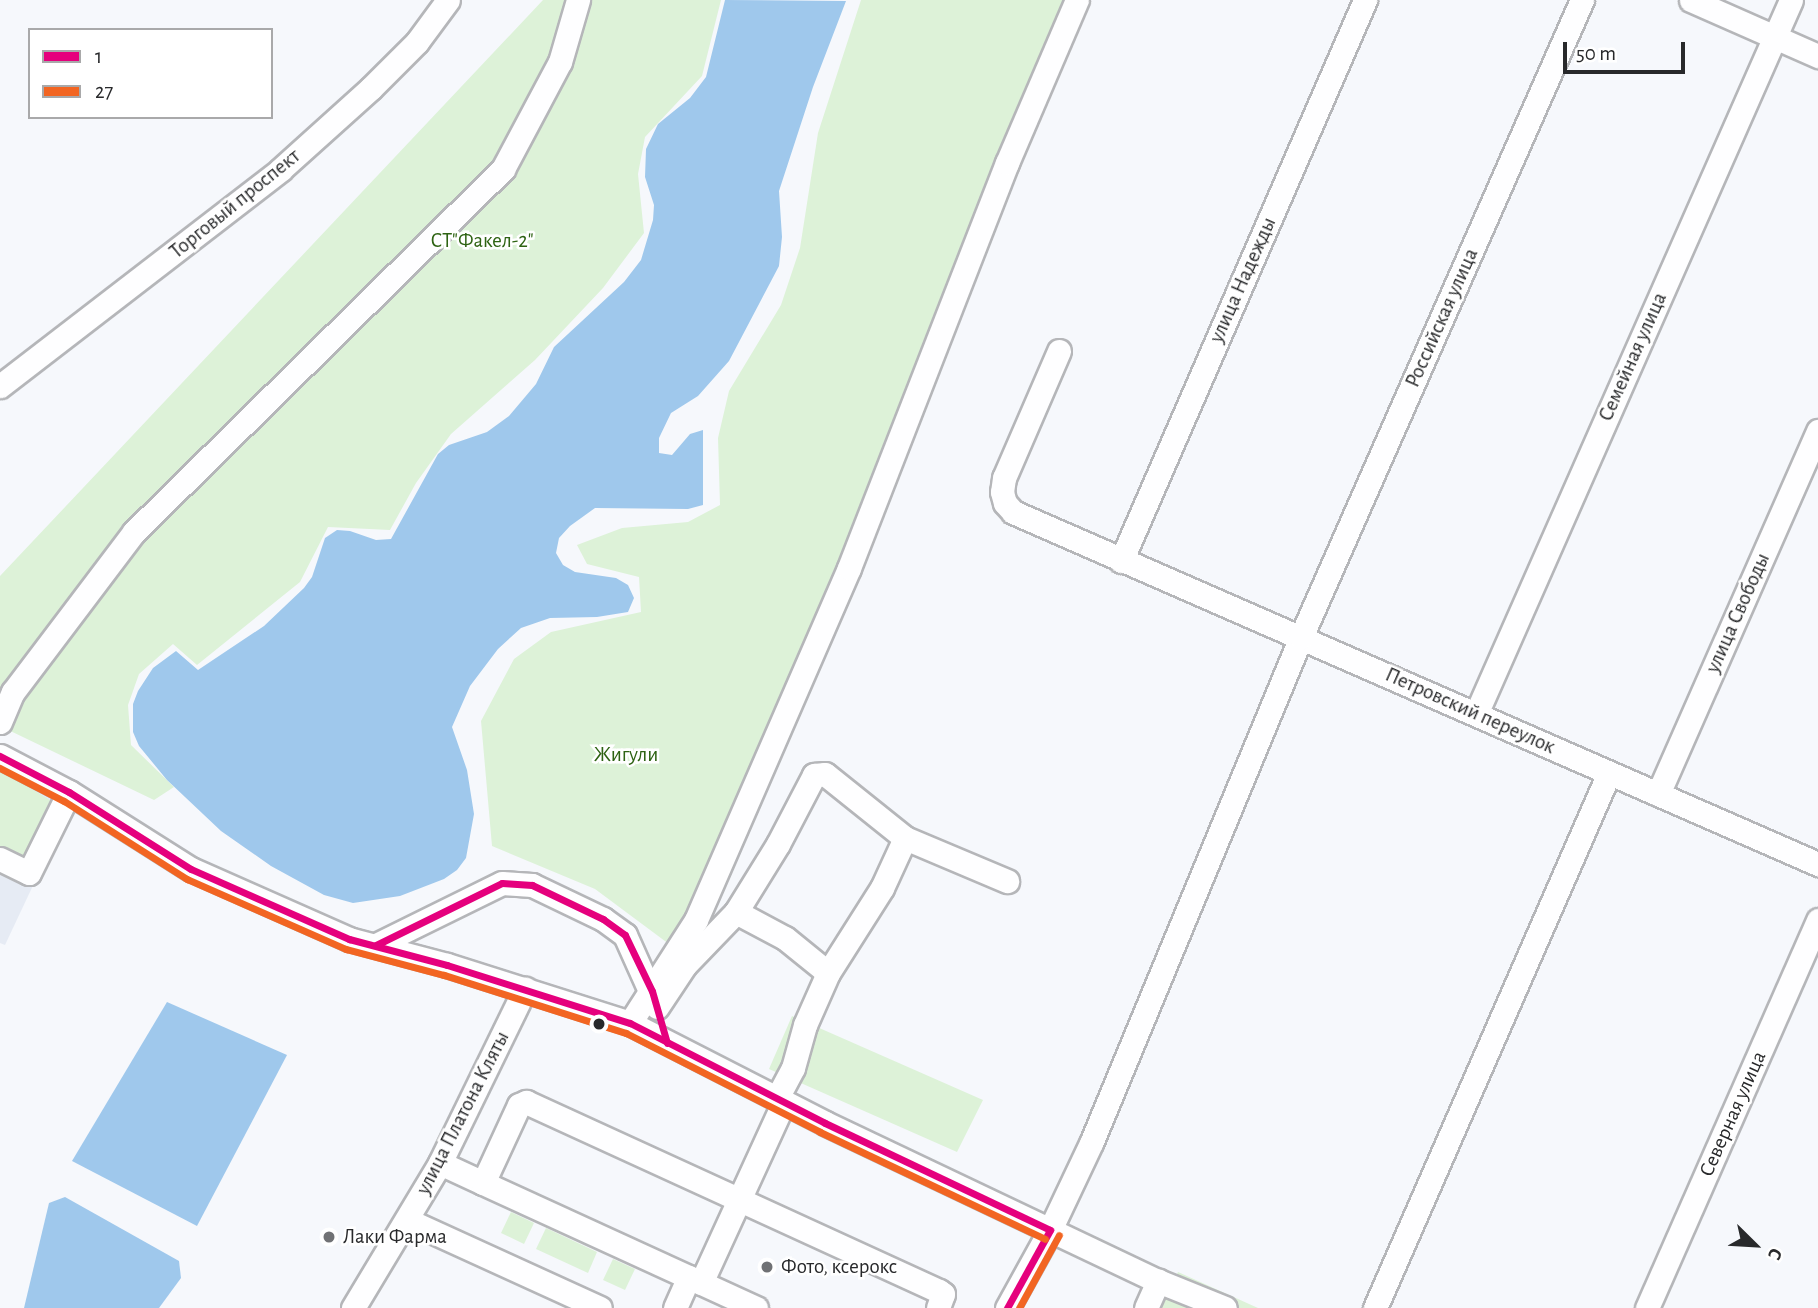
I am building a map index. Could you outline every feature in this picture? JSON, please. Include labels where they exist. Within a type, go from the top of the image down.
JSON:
[{"type":"street","name":"Торговый проспект","points":[[0,386],[280,170],[417,42],[449,0]]},
{"type":"street","points":[[0,722],[13,692],[134,532],[503,169],[560,62],[578,0]]},
{"type":"street","points":[[655,999],[667,961],[696,920],[849,568],[1007,163],[1077,0]]},
{"type":"street","name":"улица Надежды","points":[[1121,561],[1365,0]]},
{"type":"street","name":"Российская улица","points":[[1007,1308],[1050,1230],[1092,1141],[1301,637],[1582,0]]},
{"type":"street","points":[[1691,0],[1818,56]]},
{"type":"street","name":"Семейная улица","points":[[1476,714],[1791,0]]},
{"type":"street","name":"Петровский переулок","points":[[1059,351],[1004,478],[1002,492],[1005,503],[1029,521],[1818,864]]},
{"type":"street","name":"улица Свободы","points":[[1658,794],[1818,431]]},
{"type":"street","points":[[0,756],[69,792],[191,869],[349,939],[376,944],[630,1023],[780,1100],[1050,1230],[1158,1281],[1225,1308]]},
{"type":"street","points":[[1375,1308],[1609,773]]},
{"type":"street","points":[[630,1023],[736,912],[778,844],[814,775],[825,774],[905,838],[1007,881]]},
{"type":"street","points":[[0,859],[29,873],[69,792]]},
{"type":"street","points":[[675,1308],[695,1280],[739,1199],[793,1068],[805,1025],[828,974],[882,888],[905,838]]},
{"type":"street","points":[[376,944],[502,883],[532,885],[603,919],[625,935],[655,999],[667,1043]]},
{"type":"street","points":[[736,912],[785,939],[828,974]]},
{"type":"street","name":"Северная улица","points":[[1647,1308],[1818,920]]},
{"type":"street","name":"улица Платона Кляты","points":[[353,1308],[440,1163],[526,989]]},
{"type":"street","points":[[483,1183],[522,1101],[939,1291],[943,1294],[938,1308]]},
{"type":"street","points":[[440,1163],[756,1308]]},
{"type":"street","points":[[407,1220],[600,1308]]},
{"type":"street","points":[[1146,1308],[1158,1281]]},
{"type":"shaded area","points":[[0,756],[77,792],[5,945],[0,943]]},
{"type":"green space","name":"СТ\"Факел-2\"","points":[[543,0],[721,0],[702,76],[645,137],[638,174],[644,233],[603,288],[535,360],[451,434],[416,483],[390,530],[328,527],[300,582],[197,665],[173,644],[139,674],[128,705],[131,745],[174,787],[154,800],[0,726],[0,576]]},
{"type":"green space","name":"Жигули","points":[[861,0],[1086,0],[677,950],[595,889],[492,846],[481,721],[514,659],[551,632],[641,612],[639,577],[587,564],[577,545],[622,528],[688,522],[720,505],[718,438],[729,391],[781,305],[800,248],[818,133]]},
{"type":"green space","points":[[0,769],[56,804],[28,863],[0,849]]},
{"type":"green space","points":[[792,1016],[983,1100],[957,1152],[769,1069]]},
{"type":"green space","points":[[511,1212],[534,1223],[524,1244],[501,1233]]},
{"type":"green space","points":[[546,1228],[597,1252],[588,1273],[536,1249]]},
{"type":"green space","points":[[613,1259],[635,1269],[625,1290],[603,1280]]},
{"type":"green space","points":[[1178,1272],[1258,1308],[1159,1308]]},
{"type":"water","points":[[725,0],[846,1],[813,87],[779,191],[782,237],[779,266],[729,361],[698,396],[671,413],[659,438],[659,453],[672,455],[690,434],[703,430],[703,505],[688,509],[595,508],[570,526],[559,538],[556,553],[563,565],[575,572],[616,578],[628,585],[634,598],[628,612],[597,617],[550,618],[521,628],[498,649],[470,686],[452,727],[467,770],[474,814],[466,858],[457,870],[444,879],[400,896],[353,903],[324,895],[271,866],[221,831],[167,780],[139,746],[133,732],[133,704],[138,691],[153,668],[176,651],[198,670],[264,626],[304,588],[312,577],[325,538],[337,530],[350,531],[376,540],[391,539],[438,454],[449,445],[487,432],[509,416],[536,384],[554,347],[624,282],[641,260],[653,220],[654,205],[645,177],[646,149],[658,124],[690,98],[706,77]]},
{"type":"water","points":[[167,1002],[287,1055],[197,1226],[72,1161]]},
{"type":"water","points":[[65,1197],[179,1261],[181,1278],[159,1308],[24,1308],[49,1203]]},
{"type":"transit line","name":"1","points":[[0,756],[69,792],[191,869],[349,939],[447,965],[630,1023],[825,1123],[1050,1230]]},
{"type":"transit line","name":"27","points":[[0,768],[64,801],[187,879],[346,949],[444,975],[626,1033],[820,1132],[1045,1239]]},
{"type":"transit line","name":"1","points":[[376,945],[502,883],[532,885],[603,919],[625,935],[652,991],[667,1043]]},
{"type":"transit line","name":"1","points":[[1007,1308],[1050,1230]]},
{"type":"transit line","name":"27","points":[[1019,1308],[1059,1235]]},
{"type":"place","name":"Лаки Фарма","points":[[329,1237]]},
{"type":"place","name":"Фото, ксерокс","points":[[767,1267]]}]
